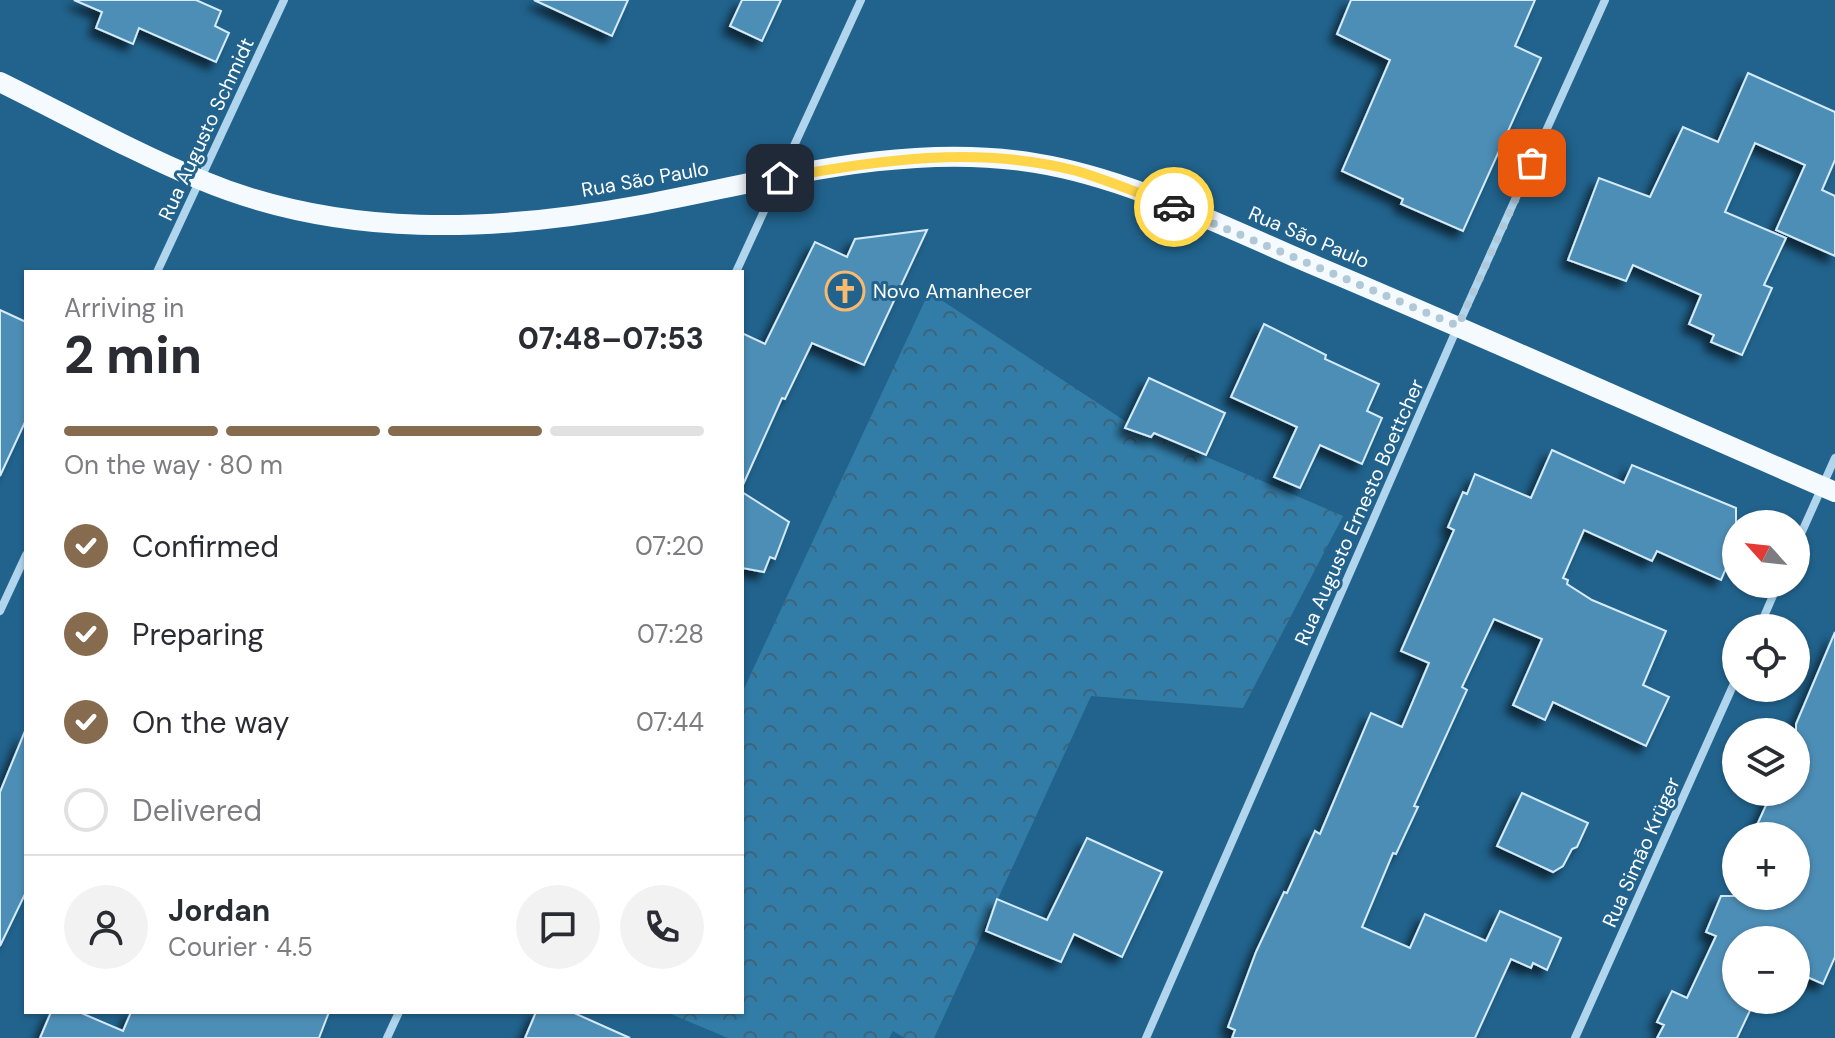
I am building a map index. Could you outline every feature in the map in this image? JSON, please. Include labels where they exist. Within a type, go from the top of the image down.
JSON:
[{"type":"main road","name":"Rua São Paulo","points":[[0,82],[200,180],[291,209],[357,221],[418,226],[530,222],[914,157],[974,157],[1033,162],[1075,171],[1190,213],[1458,326],[1829,489]]},
{"type":"street","name":"Rua Augusto Schmidt","points":[[158,270],[284,0]]},
{"type":"street","points":[[737,270],[861,0]]},
{"type":"street","name":"Rua Augusto Ernesto Boettcher","points":[[1146,1038],[1458,326],[1605,0]]},
{"type":"street","points":[[1810,521],[1829,489],[1835,458]]},
{"type":"street","points":[[0,611],[24,559]]},
{"type":"street","name":"Rua Simão Krüger","points":[[1575,1038],[1726,702]]},
{"type":"street","points":[[387,1038],[398,1014]]},
{"type":"green space","points":[[929,292],[1128,423],[1343,516],[1243,708],[1091,696],[934,1038],[905,1038],[893,1031],[889,1038],[728,1038],[671,1014],[744,1014],[744,689]]},
{"type":"building","points":[[74,0],[196,0],[221,11],[215,26],[229,33],[216,62],[139,28],[133,44],[96,28],[102,12]]},
{"type":"building","points":[[534,0],[628,0],[612,36]]},
{"type":"building","points":[[742,0],[781,0],[762,41],[730,26]]},
{"type":"building","points":[[1351,0],[1535,0],[1515,46],[1541,58],[1463,231],[1401,204],[1403,199],[1342,171],[1390,60],[1337,34]]},
{"type":"building","points":[[1748,73],[1835,112],[1835,160],[1822,190],[1835,196],[1835,256],[1776,230],[1805,165],[1755,143],[1725,212],[1786,238],[1764,285],[1772,288],[1742,355],[1711,342],[1714,335],[1689,324],[1701,295],[1633,265],[1626,281],[1568,260],[1599,178],[1650,197],[1683,127],[1718,142]]},
{"type":"building","name":"Novo Amanhecer","points":[[927,230],[864,365],[812,343],[785,399],[782,398],[744,483],[744,334],[765,344],[815,242],[847,257],[855,239]]},
{"type":"building","points":[[0,310],[24,321],[24,424],[0,476]]},
{"type":"building","points":[[1264,324],[1326,355],[1325,359],[1379,384],[1367,411],[1382,418],[1362,464],[1320,445],[1300,488],[1274,477],[1297,427],[1231,397]]},
{"type":"building","points":[[1149,378],[1225,413],[1206,455],[1154,433],[1151,437],[1125,428]]},
{"type":"building","points":[[1552,450],[1624,483],[1632,465],[1736,508],[1722,510],[1721,580],[1657,551],[1652,561],[1584,530],[1563,578],[1592,600],[1666,631],[1643,685],[1669,697],[1646,746],[1553,702],[1545,720],[1513,705],[1542,639],[1494,619],[1462,687],[1467,690],[1414,806],[1418,807],[1396,854],[1393,853],[1362,927],[1410,948],[1425,914],[1486,941],[1500,911],[1561,938],[1547,970],[1533,963],[1531,968],[1511,959],[1475,1038],[1232,1038],[1235,1030],[1228,1027],[1256,952],[1315,831],[1320,834],[1371,713],[1402,727],[1429,663],[1401,651],[1454,530],[1448,527],[1463,492],[1467,494],[1475,474],[1531,498]]},
{"type":"building","points":[[744,493],[789,522],[775,559],[770,557],[764,572],[744,568]]},
{"type":"building","points":[[1835,632],[1835,957],[1823,984],[1810,978],[1810,926],[1722,926],[1722,1014],[1748,1014],[1737,1038],[1657,1038],[1664,1025],[1657,1022],[1672,991],[1687,998],[1716,936],[1706,932],[1721,896],[1722,910],[1810,910],[1810,822],[1758,822],[1766,806],[1810,806],[1810,718],[1799,718],[1805,702],[1810,702],[1810,691]]},
{"type":"building","points":[[24,733],[24,896],[0,946],[0,792]]},
{"type":"building","points":[[1522,793],[1588,823],[1577,847],[1572,849],[1563,866],[1553,872],[1497,846]]},
{"type":"building","points":[[1087,838],[1162,872],[1122,957],[1074,934],[1061,962],[986,931],[997,899],[1047,920]]},
{"type":"building","points":[[50,1014],[84,1014],[123,1031],[130,1014],[328,1014],[319,1038],[40,1038]]},
{"type":"building","points":[[535,1014],[576,1014],[630,1038],[525,1038]]},
{"type":"way so far","points":[[1174,207],[1458,326],[1532,163]]},
{"type":"place","name":"Novo Amanhecer","points":[[845,291]]},
{"type":"route","points":[[780,178],[914,157],[974,157],[1033,162],[1075,171],[1174,207]]}]
